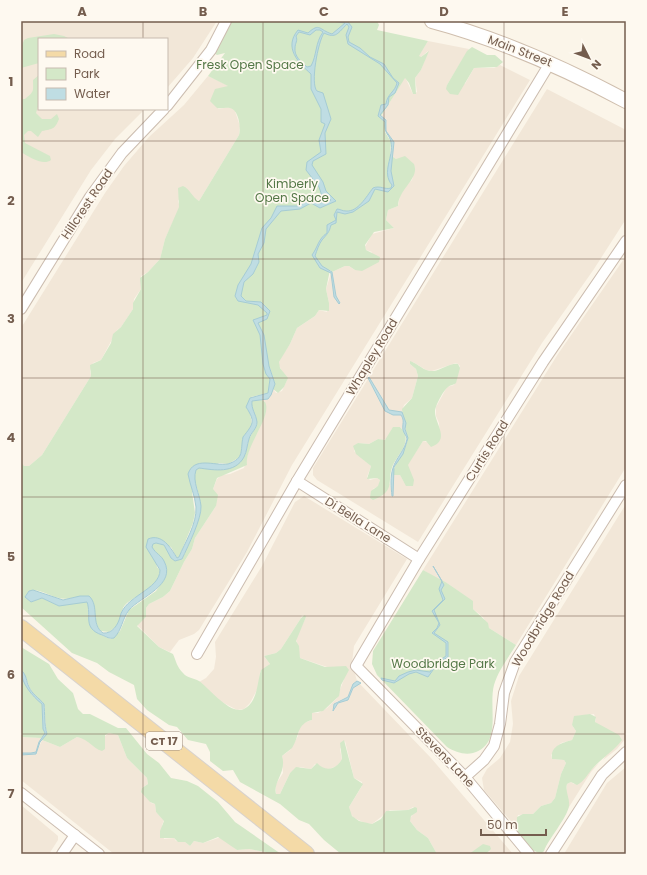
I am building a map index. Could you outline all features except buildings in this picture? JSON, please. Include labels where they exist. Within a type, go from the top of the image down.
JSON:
[{"type":"main road","name":"Main Street","points":[[432,21],[495,41],[550,63],[626,101]]},
{"type":"main road","name":"CT 17","points":[[21,628],[306,854]]},
{"type":"street","points":[[168,105],[211,50],[226,21]]},
{"type":"street","name":"Whapley Road","points":[[197,654],[297,481],[550,63]]},
{"type":"street","name":"Hillcrest Road","points":[[21,309],[90,198],[122,153],[163,110]]},
{"type":"street","name":"Curtis Road","points":[[356,666],[419,559],[543,362],[626,241]]},
{"type":"street","name":"Di Bella Lane","points":[[297,481],[419,559]]},
{"type":"street","name":"Woodbridge Road","points":[[465,777],[484,760],[494,746],[500,724],[504,693],[515,662],[626,485]]},
{"type":"street","name":"Stevens Lane","points":[[356,666],[465,777],[529,854]]},
{"type":"street","points":[[551,854],[602,775],[626,752]]},
{"type":"street","points":[[21,793],[99,854]]},
{"type":"street","points":[[62,854],[75,835]]},
{"type":"shaded area","points":[[21,21],[217,21],[193,58],[168,87],[168,38],[38,38],[38,110],[144,110],[115,139],[91,170],[21,283]]},
{"type":"shaded area","points":[[428,41],[469,49],[447,85],[465,84],[474,68],[494,68],[500,65],[530,80],[292,465],[247,552],[199,630],[194,634],[179,640],[170,652],[159,647],[137,625],[146,617],[146,608],[149,604],[163,597],[170,591],[192,549],[195,538],[216,506],[213,489],[217,479],[222,475],[230,474],[244,468],[250,446],[259,429],[265,402],[262,400],[265,400],[273,389],[276,393],[282,391],[287,380],[278,364],[282,356],[290,344],[297,328],[315,316],[319,310],[327,312],[329,303],[326,289],[331,273],[334,297],[340,303],[336,296],[332,272],[345,266],[349,266],[355,270],[372,252],[366,250],[365,247],[372,234],[394,228],[386,220],[388,210],[398,206],[400,196],[405,186],[412,180],[415,167],[406,158],[396,159],[392,157],[394,142],[386,131],[386,119],[381,117],[405,77],[413,94],[417,92],[415,78],[421,70],[428,51],[421,57],[418,57]]},
{"type":"shaded area","points":[[208,76],[229,86],[218,109],[230,107],[235,111],[240,126],[239,135],[199,201],[192,197],[186,188],[178,201],[180,207],[165,239],[160,259],[148,272],[141,276],[141,289],[134,299],[133,309],[121,327],[117,330],[101,360],[93,363],[90,371],[91,376],[42,455],[29,466],[24,466],[21,462],[21,328],[105,193],[124,166],[149,137],[184,105]]},
{"type":"shaded area","points":[[547,89],[626,130],[626,219],[594,269],[542,343],[418,542],[317,480],[313,475],[313,468],[368,379],[385,411],[393,415],[401,415],[405,423],[403,430],[400,427],[392,429],[387,439],[378,439],[369,444],[358,443],[354,451],[371,466],[367,477],[370,480],[377,478],[380,480],[379,486],[373,489],[382,496],[390,483],[393,496],[393,475],[400,475],[404,482],[411,476],[407,465],[423,441],[436,444],[439,441],[439,423],[436,416],[436,407],[447,387],[454,385],[460,366],[458,364],[456,363],[432,371],[426,370],[413,362],[410,364],[416,369],[418,376],[412,398],[404,405],[402,412],[389,411],[369,377]]},
{"type":"shaded area","points":[[626,256],[626,467],[516,645],[489,628],[483,617],[473,609],[473,602],[447,583],[443,583],[433,567],[442,582],[423,570],[558,354]]},
{"type":"shaded area","points":[[304,496],[407,559],[354,646],[352,663],[357,681],[353,684],[348,697],[336,702],[333,710],[338,703],[348,700],[353,688],[359,683],[431,758],[513,854],[486,854],[490,851],[471,852],[469,854],[437,854],[428,838],[417,830],[410,821],[410,818],[417,810],[413,807],[408,810],[390,810],[372,824],[365,823],[354,818],[350,813],[349,807],[362,786],[362,782],[354,778],[345,741],[340,749],[342,760],[337,766],[326,770],[315,764],[311,769],[300,767],[290,773],[280,794],[276,794],[276,784],[283,773],[282,756],[290,750],[298,736],[299,728],[303,723],[312,720],[312,713],[318,713],[327,708],[337,698],[344,679],[327,667],[300,658],[296,639],[306,617],[302,615],[281,649],[276,653],[264,656],[270,664],[260,672],[259,686],[250,703],[244,709],[237,710],[220,701],[199,682],[206,678],[214,669],[216,657],[215,642],[262,566],[295,502]]},
{"type":"shaded area","points":[[626,504],[626,738],[617,749],[603,760],[605,757],[609,730],[602,728],[595,722],[596,719],[594,714],[577,716],[572,725],[576,731],[572,740],[561,743],[551,755],[552,759],[564,760],[566,763],[561,774],[555,798],[551,803],[541,806],[533,814],[518,815],[515,826],[484,790],[482,778],[487,769],[500,758],[510,742],[513,724],[511,701],[519,676]]},
{"type":"shaded area","points":[[109,733],[118,735],[127,758],[147,778],[148,784],[142,788],[151,803],[155,804],[156,812],[164,820],[162,825],[164,839],[174,838],[176,841],[185,842],[190,846],[194,841],[203,843],[221,837],[237,850],[249,849],[265,852],[267,854],[114,854],[21,780],[21,755],[36,754],[42,740],[60,747],[77,737],[86,739],[105,749],[104,737]]},
{"type":"shaded area","points":[[21,737],[41,738],[36,752],[21,753]]},
{"type":"shaded area","points":[[599,763],[591,772],[566,811],[568,802],[566,795],[567,784],[571,782],[574,784]]},
{"type":"shaded area","points":[[626,767],[626,854],[564,854],[607,783]]},
{"type":"shaded area","points":[[21,805],[58,836],[58,840],[49,854],[21,854]]},
{"type":"shaded area","points":[[566,811],[566,813],[546,844]]},
{"type":"green space","name":"Kimberly Open Space","points":[[232,21],[377,21],[379,25],[377,30],[428,41],[419,56],[421,57],[429,51],[421,70],[415,78],[416,94],[413,94],[409,83],[405,78],[380,118],[385,122],[385,132],[391,142],[390,155],[396,159],[405,156],[414,164],[415,169],[412,179],[399,200],[398,206],[388,210],[386,220],[394,228],[374,232],[365,245],[366,250],[380,257],[379,262],[362,271],[355,270],[349,266],[345,266],[332,272],[330,270],[326,289],[329,311],[319,310],[315,316],[297,328],[290,344],[279,362],[280,368],[288,378],[284,387],[278,393],[273,389],[275,384],[270,368],[266,374],[270,379],[268,393],[251,397],[247,408],[250,412],[252,425],[251,430],[244,436],[240,457],[228,464],[219,463],[206,469],[225,470],[245,455],[249,439],[257,423],[252,407],[252,401],[262,400],[265,402],[265,415],[247,458],[247,465],[217,478],[213,489],[218,495],[216,506],[195,538],[192,549],[170,591],[163,597],[149,604],[146,608],[146,617],[137,626],[159,647],[173,654],[178,666],[185,675],[199,681],[220,700],[233,709],[239,710],[249,706],[252,702],[261,670],[270,664],[264,656],[276,653],[281,649],[301,618],[305,615],[306,617],[296,641],[299,646],[300,658],[325,667],[346,666],[349,670],[341,685],[339,696],[323,711],[312,713],[312,720],[303,724],[292,748],[282,756],[283,767],[276,785],[276,794],[280,794],[290,773],[296,767],[311,769],[317,763],[323,768],[327,769],[337,766],[342,759],[340,743],[344,740],[354,778],[363,784],[349,807],[352,816],[359,821],[372,824],[381,819],[386,811],[408,810],[415,807],[417,808],[417,812],[411,816],[410,821],[417,830],[428,838],[437,854],[341,854],[324,840],[309,824],[299,820],[280,804],[240,782],[233,770],[223,771],[210,761],[210,752],[206,744],[188,740],[177,727],[169,725],[147,710],[137,699],[134,685],[109,672],[97,663],[72,653],[21,607],[21,462],[24,466],[29,466],[42,455],[91,376],[90,365],[101,360],[111,343],[113,334],[121,327],[133,309],[133,303],[141,289],[140,278],[160,259],[165,239],[179,207],[178,188],[183,186],[185,187],[199,201],[239,135],[240,128],[237,116],[233,109],[217,108],[210,101],[215,89],[228,86],[208,76],[225,53],[217,55],[214,53]],"holes":[[[196,485],[200,504],[197,523],[182,559],[175,561],[163,544],[171,547],[177,558],[179,557],[193,523],[195,513],[192,492]],[[155,552],[161,558],[165,566],[166,576],[156,591],[129,610],[120,631],[111,639],[99,634],[92,628],[89,619],[88,607],[100,631],[109,632],[116,627],[125,605],[147,590],[156,581],[160,570],[157,567]],[[29,591],[39,591],[63,599],[76,597],[59,606],[42,598],[31,602],[25,597]]]},
{"type":"green space","points":[[54,34],[68,38],[38,38],[38,63],[21,68],[21,48],[24,40]]},
{"type":"green space","points":[[472,47],[487,55],[495,55],[503,62],[497,67],[474,68],[458,95],[450,94],[446,89],[447,85],[467,51]]},
{"type":"green space","points":[[38,76],[38,106],[36,113],[42,119],[51,119],[57,114],[59,119],[55,127],[42,131],[38,137],[31,131],[28,131],[24,135],[25,143],[50,156],[51,160],[48,162],[36,160],[21,152],[21,99],[25,99],[32,92],[33,80]]},
{"type":"green space","points":[[410,361],[430,371],[456,364],[458,364],[460,368],[456,383],[446,389],[435,409],[441,436],[440,440],[437,444],[431,447],[426,441],[423,441],[408,465],[414,480],[413,486],[406,486],[400,475],[393,475],[395,465],[405,448],[408,438],[402,409],[412,398],[418,376],[416,369],[410,364]]},
{"type":"green space","points":[[393,427],[400,427],[406,437],[406,442],[393,465],[388,489],[380,497],[373,500],[370,498],[371,491],[378,486],[380,480],[377,478],[367,479],[371,466],[356,454],[353,446],[358,443],[369,444],[378,439],[385,440]]},
{"type":"green space","name":"Woodbridge Park","points":[[423,570],[447,583],[473,601],[473,609],[488,623],[489,628],[516,645],[494,685],[491,734],[488,742],[482,748],[473,753],[460,753],[447,747],[377,675],[372,664],[373,651]]},
{"type":"green space","points":[[21,647],[49,664],[58,679],[73,693],[78,709],[83,714],[90,714],[118,728],[126,728],[147,754],[159,763],[171,778],[187,781],[198,786],[218,802],[235,822],[281,854],[267,854],[265,852],[249,849],[237,850],[218,837],[203,843],[194,841],[190,846],[185,842],[178,842],[174,838],[160,838],[160,831],[164,821],[156,812],[155,804],[150,802],[141,792],[142,788],[148,784],[147,778],[127,758],[118,735],[109,733],[105,735],[105,749],[102,751],[85,740],[77,737],[60,747],[42,740],[47,732],[45,724],[45,709],[42,702],[30,688],[25,675],[21,670]]},
{"type":"green space","points":[[21,673],[32,695],[42,704],[43,728],[45,733],[41,738],[21,737]]},
{"type":"green space","points":[[590,714],[596,717],[595,722],[619,735],[622,740],[597,763],[579,784],[577,785],[571,782],[567,784],[569,803],[568,811],[544,851],[542,853],[537,852],[527,845],[516,831],[517,817],[523,814],[533,814],[541,806],[551,803],[555,798],[561,774],[566,763],[564,760],[552,759],[553,751],[564,742],[572,740],[576,731],[572,725],[574,716]]},
{"type":"green space","points":[[483,844],[490,846],[491,849],[486,854],[469,854]]},
{"type":"water","points":[[332,21],[348,22],[352,27],[348,37],[349,42],[360,48],[370,57],[384,64],[393,78],[399,83],[395,93],[389,97],[388,105],[380,115],[386,120],[386,131],[394,142],[391,171],[394,186],[388,192],[375,189],[369,201],[353,212],[345,214],[337,212],[336,223],[331,225],[329,232],[319,245],[315,256],[322,266],[332,272],[336,296],[340,303],[339,304],[334,297],[331,273],[320,268],[312,255],[320,240],[327,233],[327,225],[336,220],[334,215],[337,209],[350,211],[358,207],[373,188],[391,188],[392,185],[389,180],[388,170],[391,142],[385,129],[385,122],[378,116],[381,105],[386,104],[388,98],[395,89],[397,83],[380,64],[348,44],[346,35],[349,27],[347,24],[337,34],[328,35],[324,33],[317,53],[314,80],[317,91],[323,93],[331,119],[325,133],[326,154],[313,161],[312,165],[323,182],[326,191],[336,201],[320,208],[311,203],[300,209],[281,211],[266,229],[264,243],[258,254],[259,262],[253,274],[244,282],[241,296],[246,301],[261,302],[270,311],[267,319],[258,323],[264,335],[269,366],[275,384],[271,395],[268,399],[252,401],[252,407],[257,424],[248,441],[245,455],[240,462],[235,466],[224,470],[199,468],[196,470],[195,479],[201,511],[194,532],[182,559],[175,561],[171,558],[164,545],[156,543],[153,544],[152,547],[164,561],[167,569],[166,577],[156,590],[129,610],[119,632],[114,638],[108,638],[92,629],[89,621],[87,602],[59,606],[42,598],[31,602],[25,597],[29,591],[33,590],[63,600],[80,596],[89,596],[94,605],[99,629],[103,633],[109,632],[116,626],[123,610],[128,604],[154,583],[158,577],[160,570],[146,547],[148,539],[158,538],[166,542],[177,558],[179,557],[193,526],[196,513],[196,507],[188,474],[191,468],[200,463],[228,464],[237,459],[241,454],[243,437],[252,423],[251,416],[246,407],[250,398],[268,393],[270,379],[266,374],[263,364],[260,335],[253,320],[267,315],[267,313],[258,305],[238,301],[235,296],[238,285],[251,264],[262,228],[271,218],[277,206],[299,206],[311,198],[320,203],[331,200],[322,196],[319,187],[306,170],[307,162],[321,152],[319,140],[325,124],[321,122],[321,109],[311,89],[311,74],[294,55],[292,43],[298,30],[308,33],[317,27],[332,34],[345,23]],"holes":[[[316,30],[323,32],[320,36],[313,62],[311,66],[307,67],[300,61],[296,54],[296,36],[299,32],[310,35]]]},
{"type":"water","points":[[369,377],[389,410],[402,412],[406,423],[405,429],[408,438],[403,454],[394,467],[393,496],[391,486],[392,471],[407,438],[403,430],[401,415],[393,415],[385,411],[368,378]]},
{"type":"water","points":[[442,581],[444,585],[441,590],[445,599],[434,610],[440,625],[434,633],[448,642],[448,657],[438,663],[428,677],[416,672],[409,674],[394,683],[382,680],[381,678],[395,681],[399,676],[416,670],[430,672],[436,663],[446,656],[446,643],[432,633],[437,628],[439,623],[432,611],[443,600],[439,589]]},
{"type":"water","points":[[21,670],[30,689],[44,704],[47,734],[40,742],[36,754],[21,755],[21,753],[36,752],[39,742],[45,733],[43,729],[42,704],[28,689],[21,675]]},
{"type":"water","points":[[357,681],[361,683],[353,688],[348,700],[338,703],[333,711],[334,704],[348,697],[353,684]]},
{"type":"park label","name":"Fresk Open Space","points":[[250,65]]}]
